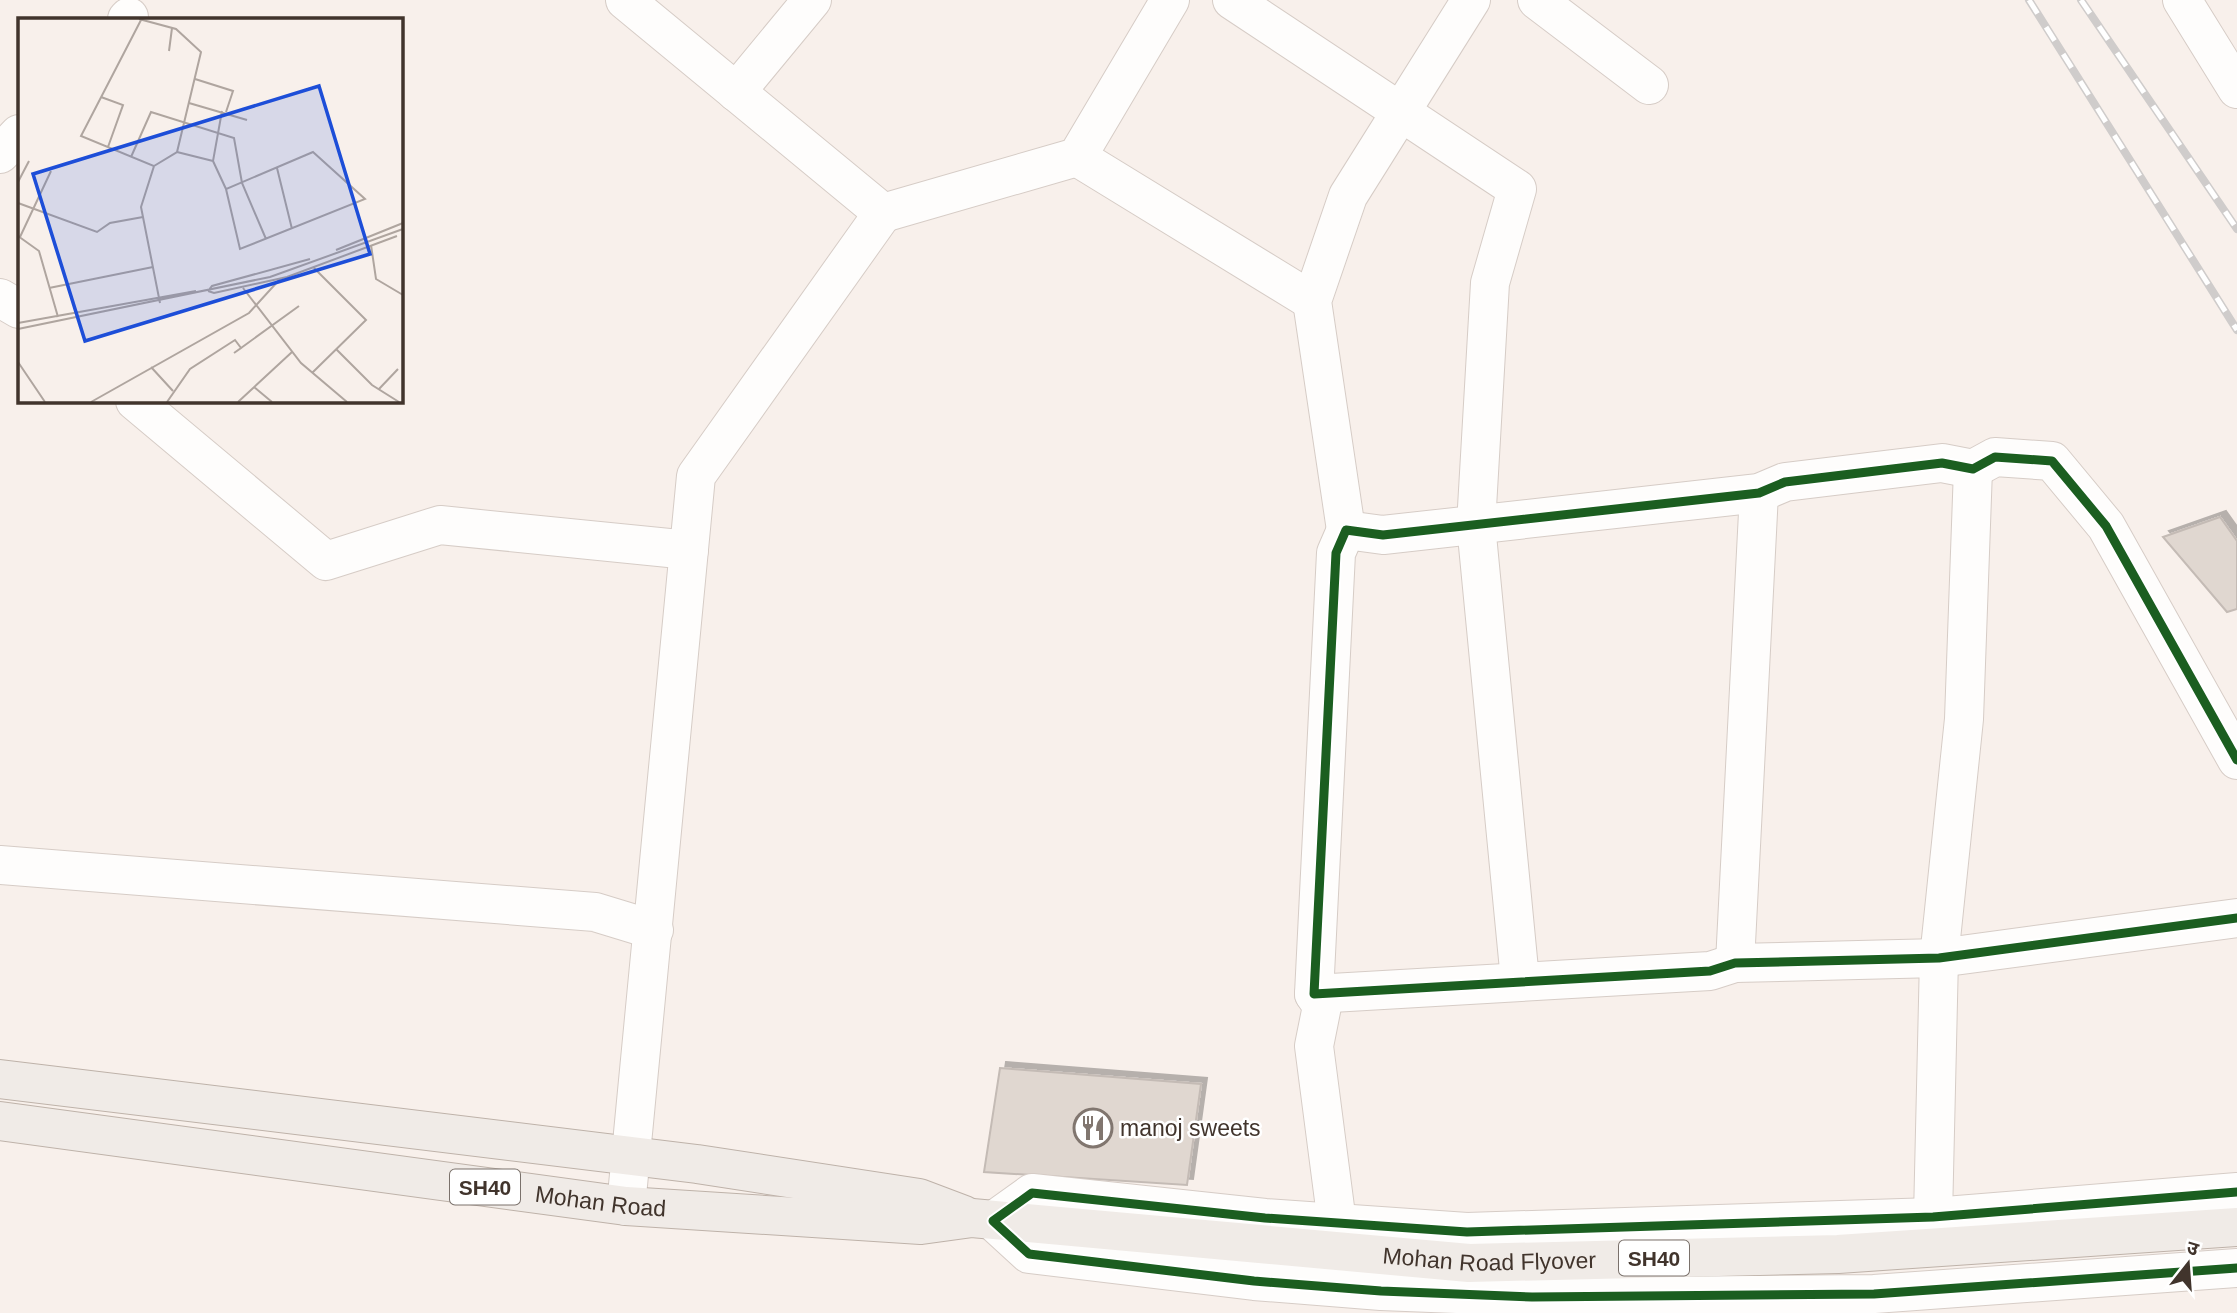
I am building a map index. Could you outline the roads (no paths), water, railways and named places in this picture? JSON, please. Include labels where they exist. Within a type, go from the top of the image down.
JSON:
[{"type":"main road","points":[[0,1079],[631,1156],[919,1198],[983,1219]]},
{"type":"main road","name":"Mohan Road","points":[[0,1121],[626,1206],[921,1225],[983,1219]]},
{"type":"main road","name":"Mohan Road Flyover","points":[[983,1219],[1469,1263],[1838,1254],[2237,1227]]},
{"type":"street","points":[[625,0],[883,213]]},
{"type":"street","points":[[736,92],[812,0]]},
{"type":"street","points":[[626,1206],[696,476],[883,213],[1077,157],[1170,0]]},
{"type":"street","points":[[1232,0],[1517,189],[1490,283],[1476,526],[1520,980]]},
{"type":"street","points":[[1336,1223],[1314,1046],[1322,1006],[1314,994],[1336,553],[1346,530],[1312,301],[1348,196],[1471,0]]},
{"type":"street","points":[[1537,0],[1649,85]]},
{"type":"street","points":[[2182,0],[2237,89]]},
{"type":"street","points":[[0,154],[18,135]]},
{"type":"street","points":[[1077,157],[1312,301]]},
{"type":"street","points":[[0,298],[18,308]]},
{"type":"street","points":[[136,402],[326,561],[440,525],[689,550]]},
{"type":"street","points":[[1346,530],[1383,535],[1476,526],[1759,493],[1785,482],[1942,463],[1973,469],[1995,457],[2052,461],[2106,526],[2237,760]]},
{"type":"street","points":[[1933,1217],[1939,958],[1964,719],[1973,469]]},
{"type":"street","points":[[1735,963],[1759,493]]},
{"type":"street","points":[[0,865],[596,912],[654,930]]},
{"type":"street","points":[[1314,994],[1710,971],[1735,963],[1939,958],[2237,918]]},
{"type":"street","points":[[2237,1192],[1933,1217],[1467,1232],[1336,1223],[1032,1193],[983,1219],[1029,1254],[1260,1297],[1381,1291],[1519,1305],[1809,1304],[1874,1294],[2237,1268]]},
{"type":"railway","points":[[2029,0],[2237,330]]},
{"type":"railway","points":[[2081,0],[2237,229]]},
{"type":"place","name":"manoj sweets","points":[[1093,1128]]}]
